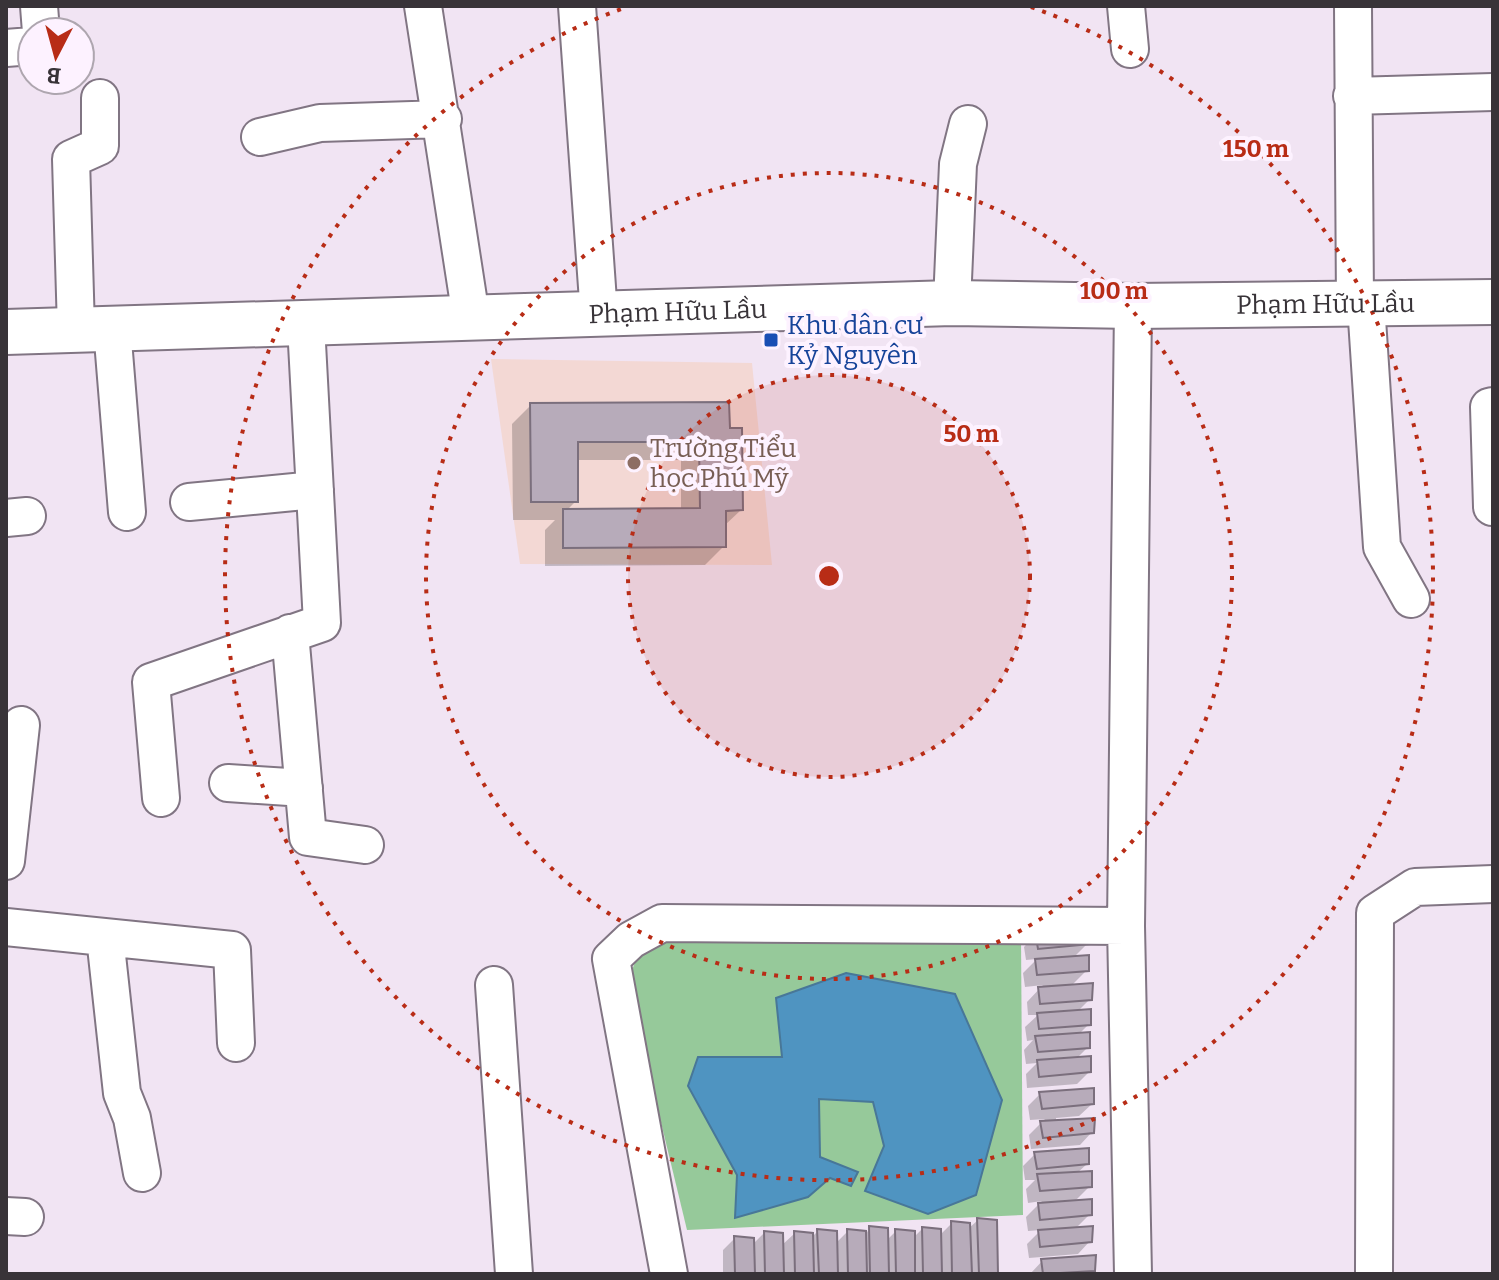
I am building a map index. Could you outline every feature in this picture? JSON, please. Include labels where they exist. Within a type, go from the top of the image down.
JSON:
[{"type":"main road","name":"Phạm Hữu Lầu","points":[[6,332],[952,303],[1133,306],[1493,302]]},
{"type":"street","points":[[423,6],[443,119],[471,317]]},
{"type":"street","points":[[577,6],[599,315]]},
{"type":"street","points":[[1126,6],[1130,49]]},
{"type":"street","points":[[1353,6],[1352,96],[1361,304],[1382,547],[1411,599]]},
{"type":"street","points":[[1352,96],[1493,92]]},
{"type":"street","points":[[100,98],[100,146],[71,159],[94,329],[127,512]]},
{"type":"street","points":[[260,137],[320,123],[443,119]]},
{"type":"street","points":[[952,303],[958,164],[968,124]]},
{"type":"street","points":[[1133,306],[1126,926],[1133,1274]]},
{"type":"street","points":[[161,798],[151,682],[322,623],[306,325]]},
{"type":"street","points":[[1492,507],[1489,407],[1493,406]]},
{"type":"street","points":[[189,502],[315,490]]},
{"type":"street","points":[[290,633],[308,837],[365,845]]},
{"type":"street","points":[[6,861],[21,725]]},
{"type":"street","points":[[228,783],[304,788]]},
{"type":"street","points":[[1374,1274],[1375,913],[1415,887],[1493,884]]},
{"type":"street","points":[[669,1274],[611,959],[631,940],[662,923],[1126,926]]},
{"type":"street","points":[[6,927],[232,950],[236,1043]]},
{"type":"street","points":[[105,937],[122,1093],[132,1118],[142,1173]]},
{"type":"street","points":[[494,985],[514,1274]]},
{"type":"shaded area","name":"Trường Tiểu học Phú Mỹ","points":[[491,359],[752,363],[772,565],[520,564]]},
{"type":"green space","points":[[665,937],[1021,937],[1023,1215],[687,1230],[630,994],[631,974],[637,959],[648,947]]},
{"type":"water","points":[[846,973],[955,994],[1002,1100],[976,1195],[928,1214],[865,1191],[884,1146],[873,1102],[819,1099],[820,1157],[858,1172],[851,1186],[830,1178],[808,1197],[735,1218],[737,1175],[688,1086],[698,1057],[782,1057],[776,998]]},
{"type":"building","points":[[729,402],[730,428],[742,428],[743,510],[726,511],[726,547],[563,548],[563,509],[700,508],[699,442],[578,442],[578,502],[531,502],[530,403]]},
{"type":"building","points":[[1090,928],[1090,944],[1038,949],[1035,932]]},
{"type":"building","points":[[1089,955],[1089,971],[1037,975],[1035,959]]},
{"type":"building","points":[[1093,983],[1092,1000],[1040,1004],[1038,987]]},
{"type":"building","points":[[1091,1009],[1091,1025],[1039,1029],[1037,1013]]},
{"type":"building","points":[[1090,1032],[1090,1048],[1038,1052],[1035,1036]]},
{"type":"building","points":[[1091,1056],[1091,1072],[1039,1077],[1037,1060]]},
{"type":"building","points":[[1094,1088],[1094,1104],[1042,1109],[1039,1092]]},
{"type":"building","points":[[1095,1118],[1094,1133],[1043,1138],[1040,1121]]},
{"type":"building","points":[[1089,1148],[1089,1164],[1037,1169],[1034,1152]]},
{"type":"building","points":[[1092,1171],[1092,1187],[1040,1191],[1037,1174]]},
{"type":"building","points":[[1092,1199],[1092,1215],[1040,1220],[1038,1203]]},
{"type":"building","points":[[977,1218],[997,1220],[998,1274],[979,1274]]},
{"type":"building","points":[[951,1221],[970,1223],[972,1274],[952,1274]]},
{"type":"building","points":[[869,1226],[888,1228],[889,1274],[870,1274]]},
{"type":"building","points":[[1093,1226],[1092,1242],[1040,1247],[1038,1230]]},
{"type":"building","points":[[922,1227],[941,1229],[942,1274],[923,1274]]},
{"type":"building","points":[[817,1229],[837,1231],[838,1274],[819,1274]]},
{"type":"building","points":[[847,1229],[866,1231],[867,1274],[848,1274]]},
{"type":"building","points":[[895,1229],[915,1231],[915,1274],[896,1274]]},
{"type":"building","points":[[764,1231],[783,1233],[784,1274],[765,1274]]},
{"type":"building","points":[[794,1231],[813,1233],[814,1274],[795,1274]]},
{"type":"building","points":[[734,1236],[754,1238],[755,1274],[735,1274]]},
{"type":"building","points":[[1096,1255],[1095,1271],[1043,1274],[1041,1259]]},
{"type":"place","name":"Khu dân cư Kỷ Nguyên","points":[[771,340]]},
{"type":"place","name":"Trường Tiểu học Phú Mỹ","points":[[634,463]]}]
